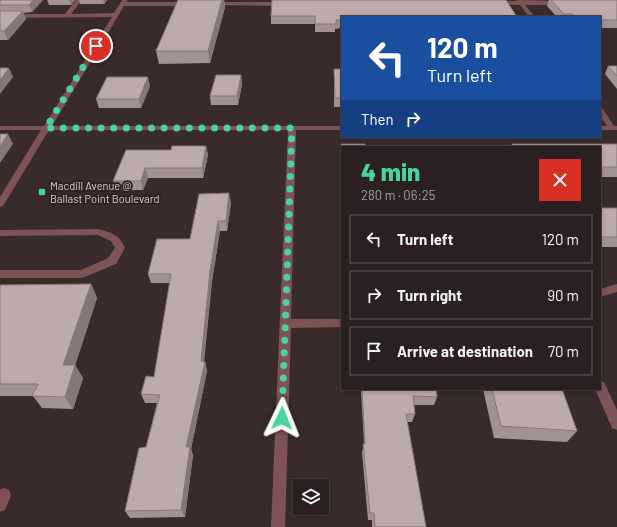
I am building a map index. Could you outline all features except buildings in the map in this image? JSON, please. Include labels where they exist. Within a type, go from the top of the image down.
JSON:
[{"type":"street","points":[[67,15],[79,0]]},
{"type":"street","points":[[0,204],[123,2],[199,4]]},
{"type":"street","points":[[521,2],[531,16]]},
{"type":"street","points":[[490,3],[569,3]]},
{"type":"street","points":[[207,4],[294,4]]},
{"type":"street","points":[[0,16],[115,15]]},
{"type":"street","points":[[601,113],[614,128]]},
{"type":"street","points":[[0,128],[341,128]]},
{"type":"street","points":[[278,527],[292,128]]},
{"type":"street","points":[[601,128],[614,128]]},
{"type":"street","points":[[0,233],[98,232],[111,235],[118,242],[120,248],[112,261],[82,274],[0,274]]},
{"type":"street","points":[[601,293],[617,288]]},
{"type":"street","points":[[285,324],[341,324]]},
{"type":"street","points":[[601,388],[617,424]]},
{"type":"place","name":"Macdill Avenue @ Ballast Point Boulevard","points":[[42,192]]},
{"type":"route","points":[[96,46],[46,128],[292,128],[282,418]]}]
